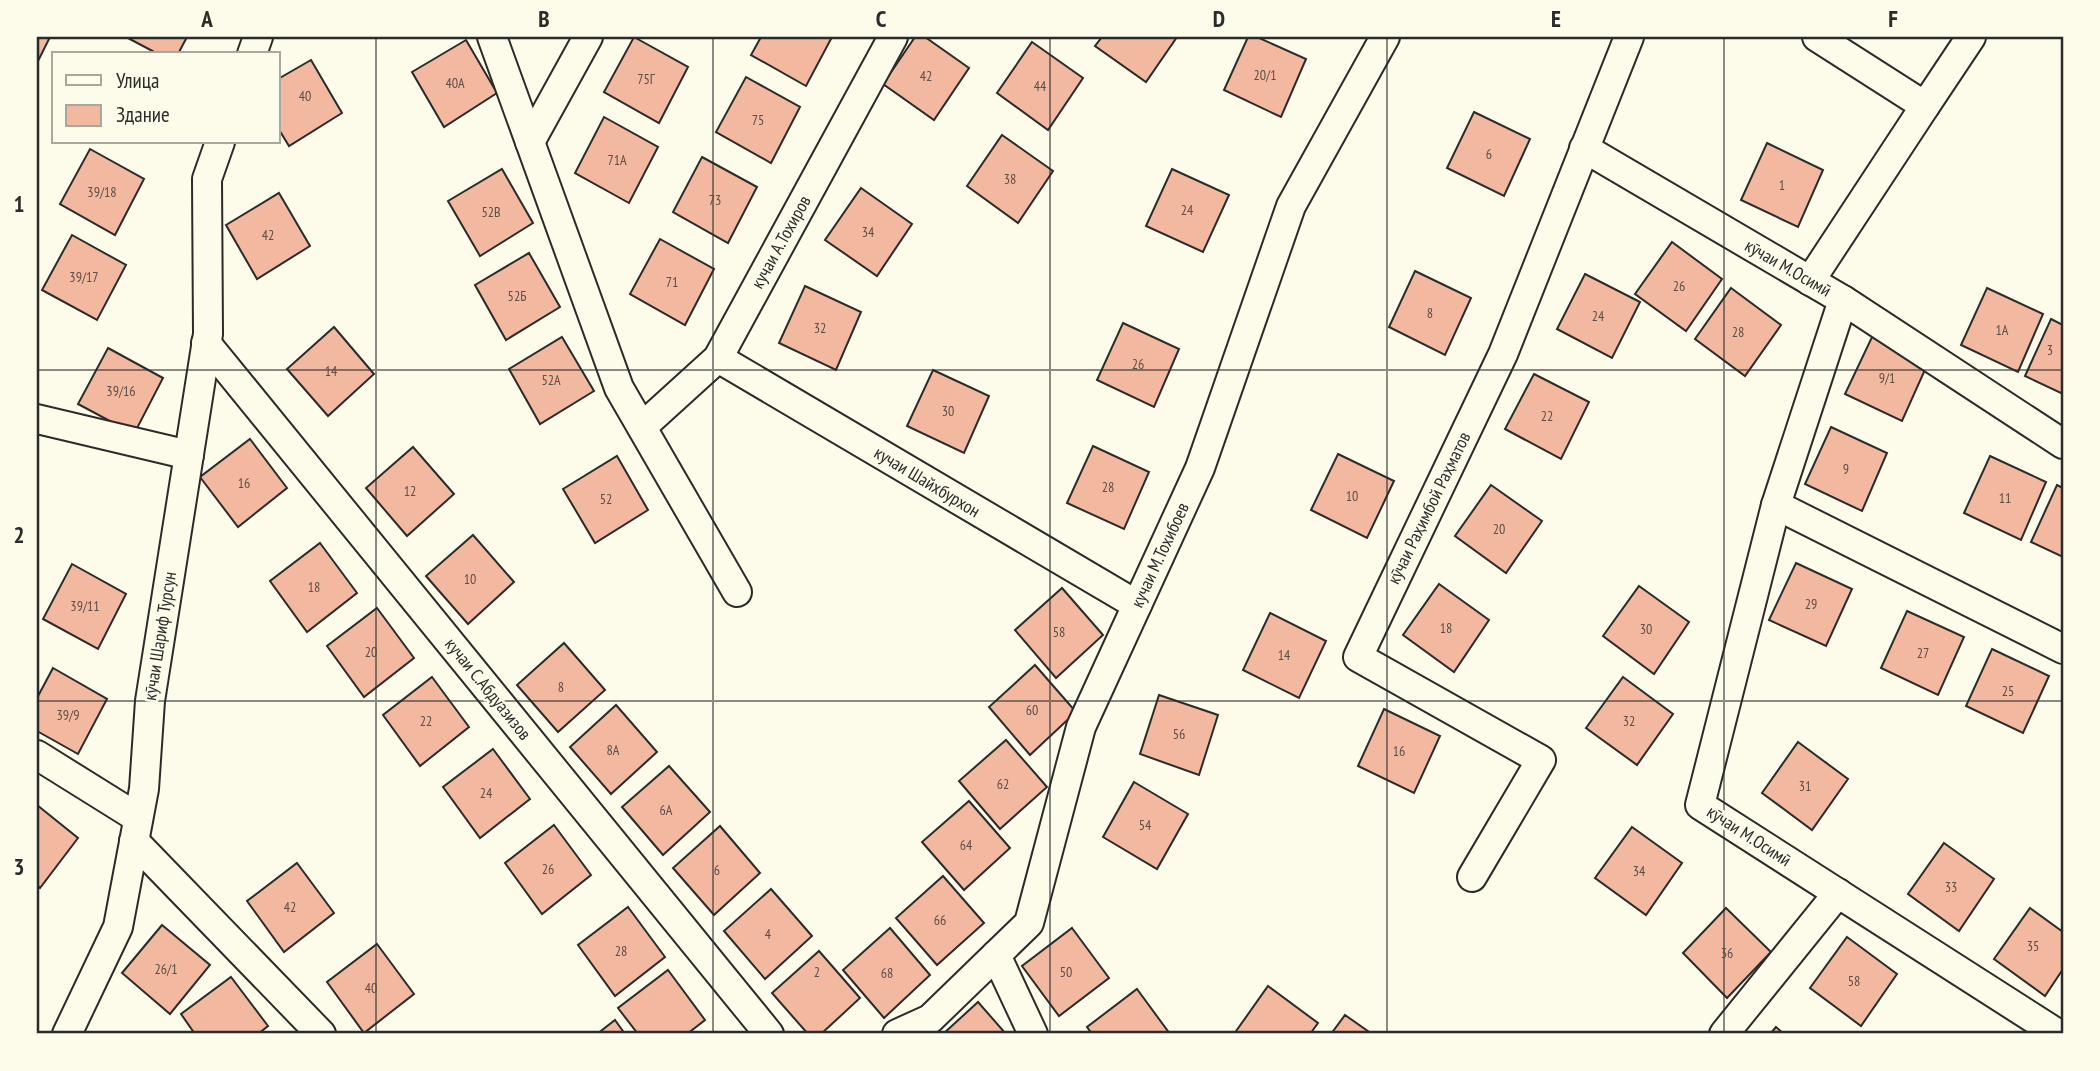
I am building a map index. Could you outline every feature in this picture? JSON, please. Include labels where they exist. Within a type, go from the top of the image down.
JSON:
[{"type":"street","points":[[492,37],[620,388],[737,592]]},
{"type":"street","points":[[530,142],[589,37]]},
{"type":"street","name":"кучаи А.Тохиров","points":[[642,427],[718,358],[892,37]]},
{"type":"street","name":"кучаи М.Тохибоев","points":[[897,1034],[930,1019],[1029,923],[1081,727],[1200,468],[1291,206],[1385,37]]},
{"type":"street","name":"кӯчаи Раҳимбой Раҳматов","points":[[1472,877],[1541,760],[1358,657],[1503,354],[1629,37]]},
{"type":"street","points":[[1817,37],[1925,106]]},
{"type":"street","points":[[1810,281],[1971,37]]},
{"type":"street","name":"кӯчаи Шариф Турсун","points":[[67,1034],[118,926],[144,789],[150,701],[208,334],[207,179],[219,144]]},
{"type":"street","name":"кӯчаи М.Осимӣ","points":[[1584,148],[1843,300],[1776,505],[1700,805],[2059,1034]]},
{"type":"street","points":[[1843,300],[2063,444]]},
{"type":"street","name":"кучаи С.Абдуазизов","points":[[206,343],[769,1034]]},
{"type":"street","name":"кучаи Шайхбурхон","points":[[718,358],[1137,605]]},
{"type":"street","points":[[37,419],[189,455]]},
{"type":"street","points":[[1776,505],[2063,649]]},
{"type":"street","points":[[37,755],[136,829],[321,1034]]},
{"type":"street","points":[[1724,1034],[1838,893]]},
{"type":"street","points":[[996,955],[1033,1034]]},
{"type":"building","points":[[37,37],[50,37],[37,63]]},
{"type":"building","points":[[126,37],[187,37],[179,52],[154,52]]},
{"type":"building","points":[[634,37],[688,67],[659,123],[604,92]]},
{"type":"building","points":[[761,37],[832,37],[806,86],[751,55]]},
{"type":"building","points":[[915,37],[925,37],[969,68],[934,120],[883,84]]},
{"type":"building","points":[[1102,37],[1177,37],[1146,82],[1095,46]]},
{"type":"building","points":[[1248,37],[1257,37],[1306,59],[1281,117],[1224,90]]},
{"type":"building","points":[[466,40],[497,93],[444,127],[412,72]]},
{"type":"building","points":[[1032,42],[1083,78],[1048,130],[997,93]]},
{"type":"building","points":[[311,60],[342,113],[289,146],[280,131],[280,78]]},
{"type":"building","points":[[746,77],[800,107],[771,163],[716,132]]},
{"type":"building","points":[[1474,112],[1530,139],[1504,196],[1447,168]]},
{"type":"building","points":[[604,117],[658,147],[629,203],[575,173]]},
{"type":"building","points":[[1002,135],[1053,171],[1018,223],[967,186]]},
{"type":"building","points":[[1767,143],[1823,170],[1798,227],[1741,200]]},
{"type":"building","points":[[90,149],[144,179],[115,235],[60,204]]},
{"type":"building","points":[[702,157],[757,187],[728,243],[673,212]]},
{"type":"building","points":[[502,169],[533,223],[480,256],[448,201]]},
{"type":"building","points":[[1172,169],[1229,195],[1203,252],[1146,226]]},
{"type":"building","points":[[861,188],[912,224],[877,276],[825,240]]},
{"type":"building","points":[[279,193],[310,246],[257,279],[226,225]]},
{"type":"building","points":[[72,235],[126,265],[97,320],[42,290]]},
{"type":"building","points":[[660,239],[714,269],[685,325],[630,294]]},
{"type":"building","points":[[1672,242],[1722,279],[1686,331],[1635,294]]},
{"type":"building","points":[[529,253],[560,307],[506,340],[475,285]]},
{"type":"building","points":[[1415,271],[1471,298],[1445,355],[1389,327]]},
{"type":"building","points":[[1585,274],[1640,302],[1612,358],[1557,329]]},
{"type":"building","points":[[805,286],[861,312],[836,370],[779,343]]},
{"type":"building","points":[[1731,288],[1781,325],[1745,376],[1695,339]]},
{"type":"building","points":[[1987,288],[2043,314],[2018,372],[1961,345]]},
{"type":"building","points":[[2051,319],[2063,325],[2063,394],[2025,376]]},
{"type":"building","points":[[1123,323],[1179,349],[1154,407],[1097,380]]},
{"type":"building","points":[[334,327],[374,374],[328,416],[287,369]]},
{"type":"building","points":[[562,337],[594,391],[540,424],[509,369]]},
{"type":"building","points":[[1872,337],[1928,363],[1902,421],[1845,394]]},
{"type":"building","points":[[108,348],[163,378],[134,434],[78,404]]},
{"type":"building","points":[[933,370],[989,396],[964,453],[907,426]]},
{"type":"building","points":[[1534,374],[1589,402],[1561,459],[1505,429]]},
{"type":"building","points":[[1831,427],[1887,453],[1862,511],[1805,484]]},
{"type":"building","points":[[250,439],[287,488],[238,527],[200,477]]},
{"type":"building","points":[[1093,446],[1149,472],[1124,529],[1067,503]]},
{"type":"building","points":[[413,447],[454,494],[407,536],[366,488]]},
{"type":"building","points":[[1338,454],[1394,481],[1367,538],[1311,510]]},
{"type":"building","points":[[617,456],[648,510],[595,543],[563,489]]},
{"type":"building","points":[[1990,456],[2046,482],[2021,540],[1964,513]]},
{"type":"building","points":[[1491,485],[1542,521],[1506,573],[1455,536]]},
{"type":"building","points":[[2057,485],[2063,488],[2063,557],[2031,542]]},
{"type":"building","points":[[473,535],[514,582],[468,624],[426,576]]},
{"type":"building","points":[[320,543],[357,593],[307,632],[270,581]]},
{"type":"building","points":[[1796,563],[1852,589],[1826,646],[1769,620]]},
{"type":"building","points":[[72,564],[126,594],[98,649],[43,619]]},
{"type":"building","points":[[1439,584],[1489,620],[1454,672],[1403,635]]},
{"type":"building","points":[[1639,586],[1689,622],[1654,674],[1603,636]]},
{"type":"building","points":[[1062,588],[1103,635],[1056,678],[1015,630]]},
{"type":"building","points":[[377,608],[414,658],[364,697],[327,646]]},
{"type":"building","points":[[1907,611],[1964,637],[1938,695],[1881,668]]},
{"type":"building","points":[[1270,613],[1326,641],[1299,698],[1243,670]]},
{"type":"building","points":[[564,643],[605,690],[558,732],[517,685]]},
{"type":"building","points":[[1992,649],[2049,676],[2023,733],[1966,706]]},
{"type":"building","points":[[1035,665],[1076,712],[1030,755],[989,707]]},
{"type":"building","points":[[53,668],[107,699],[78,754],[37,731],[37,698]]},
{"type":"building","points":[[432,677],[469,727],[420,766],[383,715]]},
{"type":"building","points":[[1623,677],[1673,714],[1637,765],[1586,728]]},
{"type":"building","points":[[1159,695],[1218,715],[1199,775],[1140,754]]},
{"type":"building","points":[[616,705],[657,752],[611,794],[570,747]]},
{"type":"building","points":[[1384,709],[1440,736],[1414,793],[1358,766]]},
{"type":"building","points":[[1006,740],[1047,787],[1000,829],[959,781]]},
{"type":"building","points":[[1798,742],[1848,779],[1812,830],[1762,793]]},
{"type":"building","points":[[493,749],[530,799],[480,838],[443,787]]},
{"type":"building","points":[[669,766],[710,812],[663,855],[622,807]]},
{"type":"building","points":[[1134,782],[1188,814],[1157,869],[1103,837]]},
{"type":"building","points":[[969,801],[1010,848],[964,890],[922,842]]},
{"type":"building","points":[[37,805],[78,838],[40,888],[37,885]]},
{"type":"building","points":[[554,825],[591,875],[542,914],[505,863]]},
{"type":"building","points":[[720,826],[760,873],[714,915],[673,868]]},
{"type":"building","points":[[1632,827],[1682,863],[1646,915],[1595,878]]},
{"type":"building","points":[[1944,843],[1994,879],[1959,931],[1908,894]]},
{"type":"building","points":[[297,863],[334,913],[284,952],[247,901]]},
{"type":"building","points":[[943,876],[984,923],[937,965],[896,918]]},
{"type":"building","points":[[771,889],[812,936],[765,979],[724,931]]},
{"type":"building","points":[[628,907],[665,957],[615,996],[578,945]]},
{"type":"building","points":[[1726,908],[1771,952],[1727,998],[1683,953]]},
{"type":"building","points":[[2030,908],[2063,932],[2063,969],[2045,996],[1994,959]]},
{"type":"building","points":[[162,925],[210,965],[170,1014],[122,973]]},
{"type":"building","points":[[890,928],[930,975],[884,1018],[843,970]]},
{"type":"building","points":[[1072,928],[1109,978],[1059,1016],[1022,966]]},
{"type":"building","points":[[1847,937],[1897,974],[1861,1026],[1810,988]]},
{"type":"building","points":[[377,944],[414,994],[364,1033],[327,982]]},
{"type":"building","points":[[819,951],[860,998],[821,1034],[808,1034],[772,993]]},
{"type":"building","points":[[668,970],[705,1020],[687,1034],[638,1034],[618,1008]]},
{"type":"building","points":[[231,977],[268,1026],[258,1034],[195,1034],[181,1014]]},
{"type":"building","points":[[1268,986],[1318,1023],[1310,1034],[1234,1034]]},
{"type":"building","points":[[1137,989],[1170,1034],[1092,1034],[1087,1027]]},
{"type":"building","points":[[978,1002],[1006,1034],[943,1034]]},
{"type":"building","points":[[1345,1015],[1372,1034],[1331,1034]]},
{"type":"building","points":[[615,1020],[625,1034],[597,1034]]},
{"type":"building","points":[[1776,1027],[1784,1034],[1770,1034]]}]
